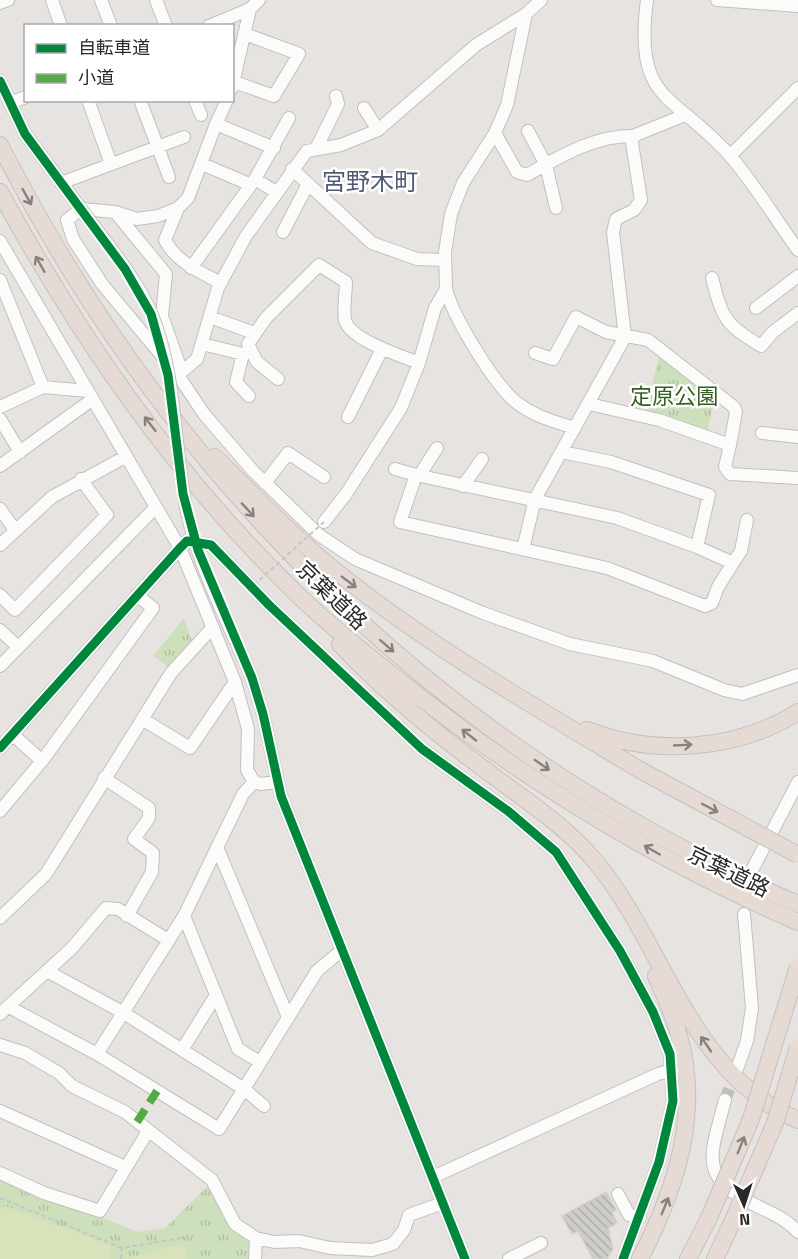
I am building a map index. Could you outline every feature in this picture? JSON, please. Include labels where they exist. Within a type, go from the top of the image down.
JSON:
[{"type":"highway","name":"京葉道路","points":[[0,145],[74,276],[144,379],[193,445],[276,541],[365,627],[450,699],[543,766],[607,806],[728,872],[798,904]]},
{"type":"highway","name":"京葉道路","points":[[0,192],[53,287],[125,392],[191,476],[296,593],[424,701],[531,778],[666,858],[798,922]]},
{"type":"highway","points":[[144,379],[237,479],[307,547],[382,607],[511,692],[640,770],[798,855]]},
{"type":"highway","points":[[296,593],[341,646],[381,686],[573,838],[595,861],[629,908],[685,1011],[714,1056],[751,1092],[798,1120]]},
{"type":"highway","points":[[511,692],[575,725],[624,742],[673,746],[724,741],[755,733],[798,712]]},
{"type":"highway","points":[[573,838],[624,912],[658,981],[682,1049],[688,1103],[683,1145],[671,1190],[640,1259]]},
{"type":"highway","points":[[688,1259],[709,1218],[751,1119],[798,967]]},
{"type":"highway","points":[[775,1123],[798,1047]]},
{"type":"highway","points":[[715,1259],[775,1123],[798,1077]]},
{"type":"street","points":[[0,3],[8,0]]},
{"type":"street","points":[[52,0],[60,24]]},
{"type":"street","points":[[101,0],[110,24]]},
{"type":"street","points":[[156,0],[165,24]]},
{"type":"street","points":[[214,24],[250,9],[260,0]]},
{"type":"street","points":[[180,374],[197,359],[221,283],[246,236],[292,169],[308,151],[342,145],[378,130],[476,45],[526,14],[541,0]]},
{"type":"street","points":[[647,0],[644,42],[649,73],[665,98],[730,156],[798,250]]},
{"type":"street","points":[[717,0],[798,6]]},
{"type":"street","points":[[234,81],[250,9]]},
{"type":"street","points":[[526,14],[513,85],[495,133],[463,183],[451,214],[444,260],[446,289],[473,345],[508,394],[517,403],[547,420],[575,428]]},
{"type":"street","points":[[234,85],[274,96],[299,54],[245,34]]},
{"type":"street","points":[[0,81],[25,134],[125,269],[152,314],[168,375],[188,519],[198,550],[252,678],[263,714],[277,782],[465,1259]]},
{"type":"street","points":[[730,156],[798,88]]},
{"type":"street","points":[[316,148],[338,104],[336,96]]},
{"type":"street","points":[[9,103],[24,98]]},
{"type":"street","points":[[89,102],[111,164]]},
{"type":"street","points":[[141,102],[169,177]]},
{"type":"street","points":[[196,102],[201,115]]},
{"type":"street","points":[[221,283],[191,268],[171,250],[165,240],[178,208],[188,198],[226,102]]},
{"type":"street","points":[[364,108],[378,130]]},
{"type":"street","points":[[495,133],[517,172],[527,175],[570,150],[623,135],[633,136],[685,116]]},
{"type":"street","points":[[191,268],[274,148],[288,118]]},
{"type":"street","points":[[216,124],[274,148]]},
{"type":"street","points":[[528,132],[546,165],[556,208]]},
{"type":"street","points":[[523,549],[535,499],[625,337],[613,232],[616,219],[634,210],[641,200],[632,143],[633,136]]},
{"type":"street","points":[[61,183],[184,137]]},
{"type":"street","points":[[202,164],[276,192]]},
{"type":"street","points":[[292,169],[372,243],[417,259],[444,260]]},
{"type":"street","points":[[283,232],[308,184]]},
{"type":"street","points":[[178,208],[158,216],[138,219],[115,212],[81,209],[67,220],[73,239],[102,284],[180,374],[204,414],[265,483],[319,535],[355,559],[483,613],[570,644],[653,661],[724,690],[742,694],[798,675]]},
{"type":"street","points":[[115,212],[166,274],[162,316],[180,374]]},
{"type":"street","points":[[0,241],[154,509],[180,548],[235,682],[248,729],[247,770],[254,782],[261,784],[277,782]]},
{"type":"street","points":[[278,379],[257,362],[248,344],[266,318],[318,265],[346,282],[345,321],[349,326],[382,349],[419,363]]},
{"type":"street","points":[[756,309],[798,276]]},
{"type":"street","points":[[712,278],[719,306],[732,328],[760,346],[773,332],[798,313]]},
{"type":"street","points":[[0,280],[43,387]]},
{"type":"street","points":[[324,522],[340,503],[401,408],[419,363],[435,308],[446,289]]},
{"type":"street","points":[[210,317],[254,333]]},
{"type":"street","points":[[535,353],[553,358],[576,317],[606,332],[648,340],[734,407],[736,412],[725,467],[730,474],[798,477]]},
{"type":"street","points":[[202,344],[243,354],[236,382],[249,396]]},
{"type":"street","points":[[348,417],[382,349]]},
{"type":"street","points":[[0,407],[43,387],[90,395]]},
{"type":"street","points":[[0,466],[90,395]]},
{"type":"street","points":[[589,404],[659,420],[730,445]]},
{"type":"street","points":[[0,419],[20,452]]},
{"type":"street","points":[[762,433],[798,437]]},
{"type":"street","points":[[437,448],[417,476],[400,522],[607,568],[705,606],[712,603],[718,587],[741,551],[747,520]]},
{"type":"street","points":[[562,452],[611,462],[709,495],[697,547]]},
{"type":"street","points":[[265,483],[288,453],[324,477]]},
{"type":"street","points":[[0,545],[52,497],[81,479],[125,457]]},
{"type":"street","points":[[463,486],[482,459]]},
{"type":"street","points":[[395,469],[417,476],[617,518],[697,547],[733,563]]},
{"type":"street","points":[[0,595],[15,610],[107,516],[81,479]]},
{"type":"street","points":[[0,509],[15,530]]},
{"type":"street","points":[[0,666],[154,509]]},
{"type":"street","points":[[0,748],[187,541],[211,545],[269,605],[422,749],[508,811],[556,852],[620,951],[653,1012],[670,1054],[673,1101],[669,1127],[640,1218],[622,1259]]},
{"type":"street","points":[[0,811],[42,761],[153,608],[138,594]]},
{"type":"street","points":[[0,918],[46,874],[171,673],[213,627]]},
{"type":"street","points":[[0,630],[18,647]]},
{"type":"street","points":[[142,719],[190,748],[235,682]]},
{"type":"street","points":[[12,734],[42,761]]},
{"type":"street","points":[[104,778],[149,808],[149,818],[134,839],[153,853],[152,872],[127,916]]},
{"type":"street","points":[[97,1054],[184,915],[243,794],[254,782]]},
{"type":"street","points":[[753,868],[798,782]]},
{"type":"street","points":[[217,847],[288,1017]]},
{"type":"street","points":[[168,940],[118,909],[106,908],[72,948],[4,1011],[97,1054],[219,1129],[317,971],[342,950]]},
{"type":"street","points":[[737,1069],[747,1041],[752,1008],[744,914]]},
{"type":"street","points":[[184,915],[238,1049],[260,1062]]},
{"type":"street","points":[[47,971],[122,1012],[244,1089],[264,1106]]},
{"type":"street","points":[[182,1050],[216,995]]},
{"type":"street","points":[[0,1045],[25,1053],[59,1072],[72,1086],[125,1112],[212,1180],[235,1224],[256,1238],[274,1242],[299,1241],[330,1248],[372,1250],[393,1244],[404,1230],[410,1215],[443,1203]]},
{"type":"street","points":[[433,1177],[658,1074],[672,1070]]},
{"type":"street","points":[[725,1100],[712,1155],[718,1177],[732,1194],[783,1219],[798,1232]]},
{"type":"street","points":[[0,1111],[125,1167]]},
{"type":"street","points":[[0,1173],[44,1193],[100,1211],[148,1131]]},
{"type":"street","points":[[618,1194],[629,1215],[640,1218]]},
{"type":"street","points":[[255,1259],[256,1238]]},
{"type":"street","points":[[509,1259],[541,1243]]},
{"type":"path","points":[[254,585],[324,522]]},
{"type":"path","points":[[0,1198],[122,1248],[194,1236]]},
{"type":"path","points":[[121,1259],[122,1248]]},
{"type":"green space","name":"定原公園","points":[[660,352],[715,398],[707,433],[646,411]]},
{"type":"green space","points":[[184,618],[192,641],[170,668],[153,656]]},
{"type":"green space","points":[[0,1175],[137,1232],[165,1228],[211,1183],[243,1237],[253,1241],[253,1259],[0,1259]]},
{"type":"green space","points":[[5,1206],[110,1245],[109,1259],[0,1259],[0,1209]]},
{"type":"green space","points":[[183,1243],[188,1259],[125,1259]]},
{"type":"building","points":[[606,1192],[616,1210],[612,1213],[617,1223],[608,1228],[613,1249],[607,1259],[593,1259],[578,1231],[572,1234],[562,1216]]},
{"type":"tunnel","points":[[725,1100],[736,1071]]},
{"type":"marked path","points":[[137,1122],[157,1091]]},
{"type":"cycle path","points":[[0,81],[25,134],[125,269],[151,314],[168,375],[183,494],[198,550],[252,678],[263,714],[281,796],[465,1259]]},
{"type":"cycle path","points":[[0,748],[187,541],[211,545],[269,605],[422,749],[508,811],[556,852],[620,951],[653,1012],[670,1054],[673,1101],[659,1162],[623,1259]]},
{"type":"district","name":"宮野木町","points":[[370,182]]}]
